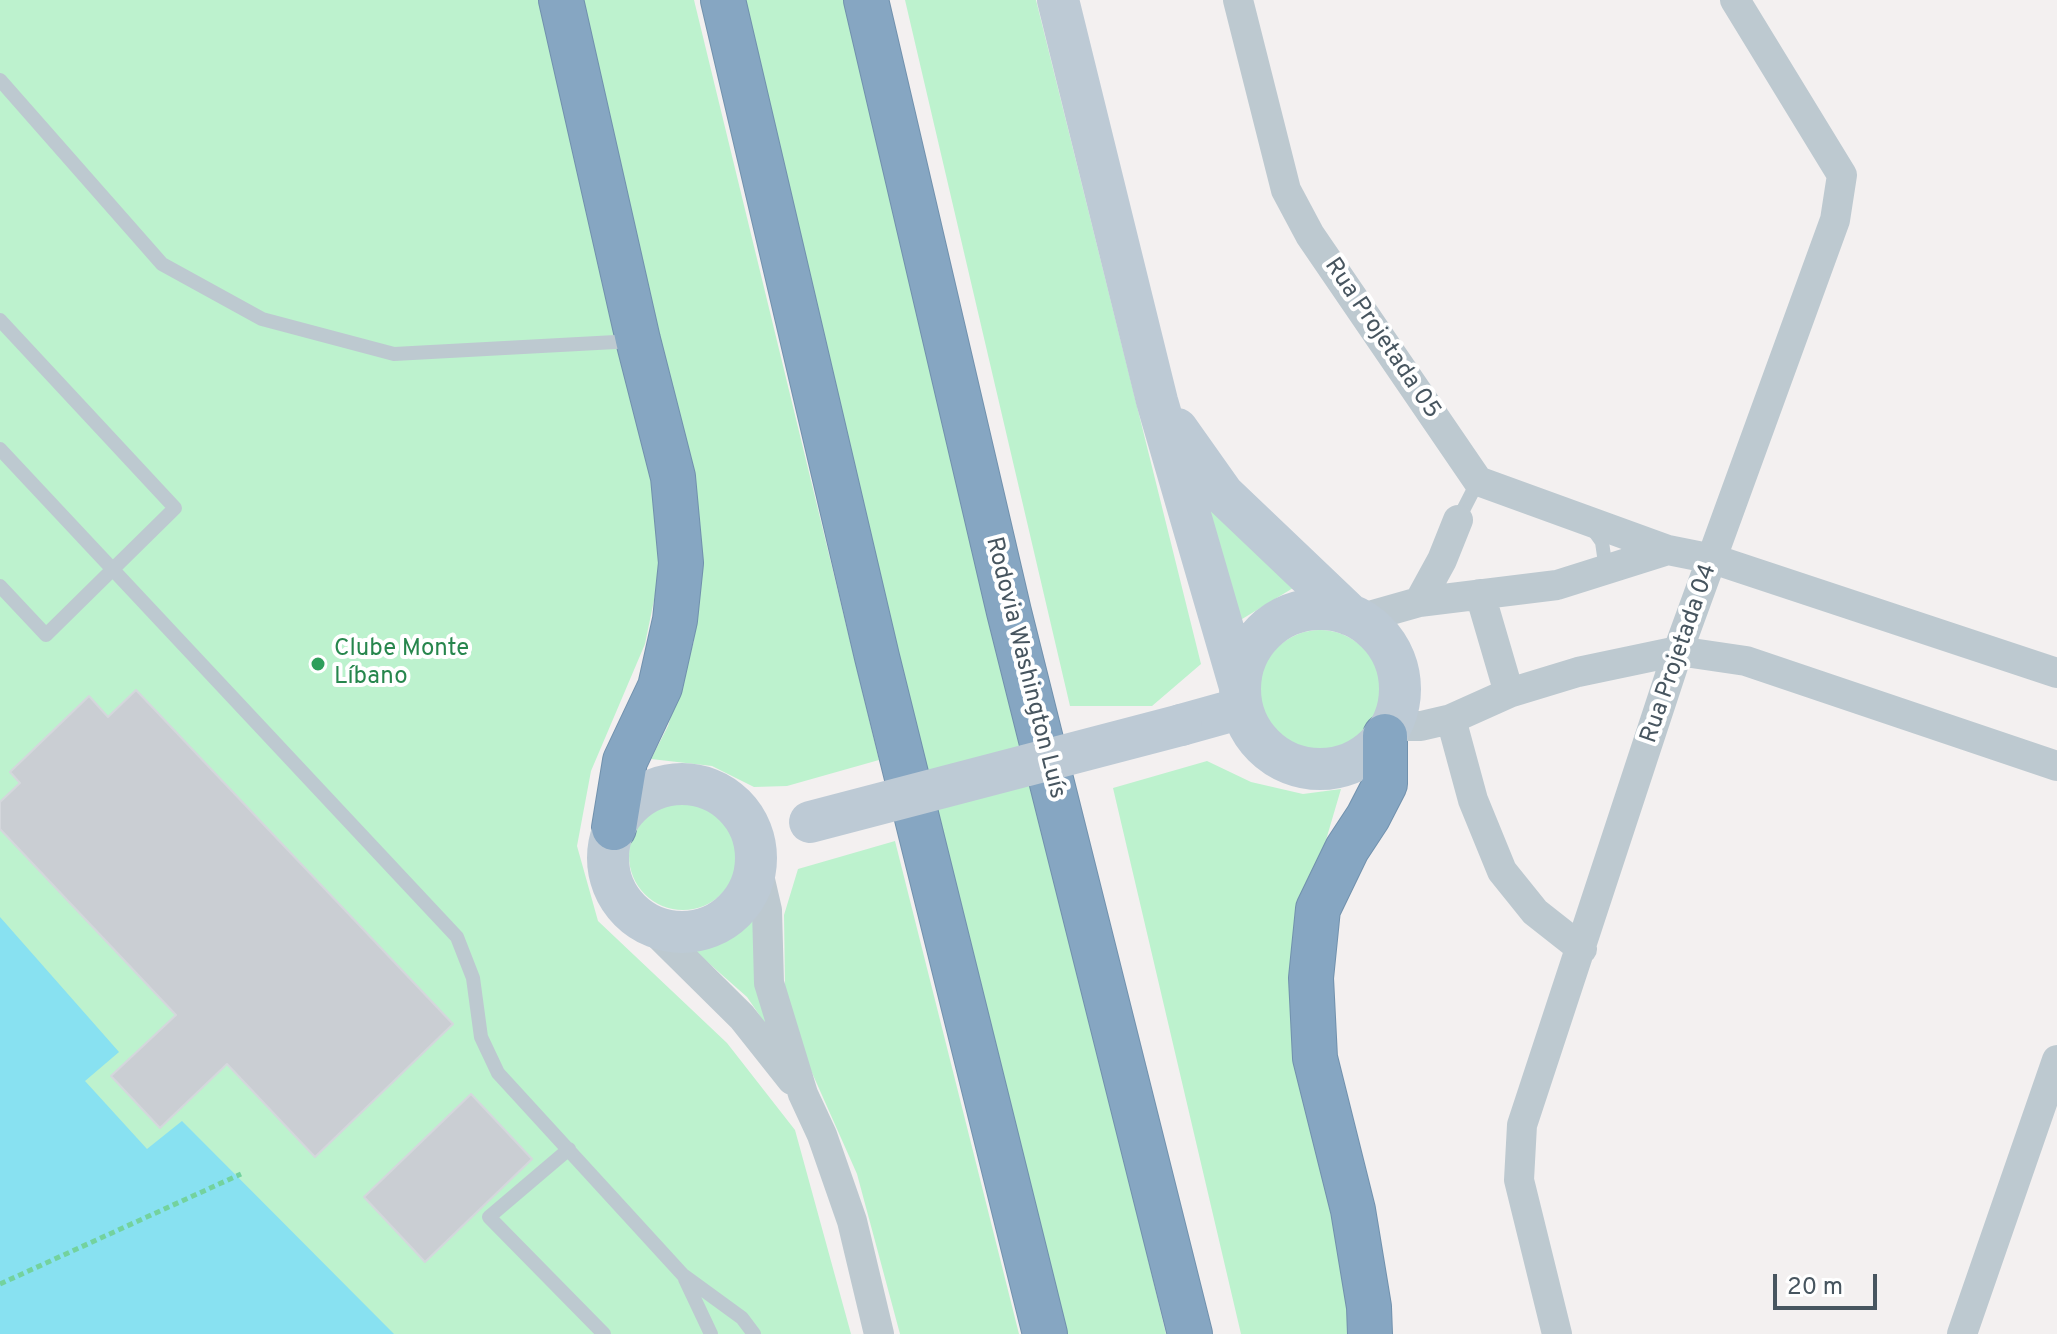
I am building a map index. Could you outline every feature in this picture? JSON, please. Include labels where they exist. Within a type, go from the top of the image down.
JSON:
[{"type":"highway","points":[[561,0],[638,340],[673,477],[681,563],[675,620],[660,687],[625,761],[614,828]]},
{"type":"highway","points":[[723,0],[877,657],[1045,1334]]},
{"type":"highway","name":"Rodovia Washington Luís","points":[[866,0],[1009,612],[1190,1334]]},
{"type":"highway","points":[[1370,1334],[1369,1307],[1353,1210],[1315,1058],[1311,978],[1318,909],[1347,849],[1385,784],[1388,731]]},
{"type":"street","points":[[1058,0],[1157,401],[1252,732],[1269,752],[1292,765],[1318,770],[1343,767],[1367,755],[1388,731],[1399,702],[1399,678],[1392,655],[1378,635],[1354,617],[1223,494],[1157,401]]},
{"type":"street","name":"Rua Projetada 05","points":[[1238,0],[1286,190],[1310,235],[1478,481]]},
{"type":"street","name":"Rua Projetada 04","points":[[1557,1334],[1519,1180],[1522,1125],[1678,651],[1835,220],[1842,175],[1735,0]]},
{"type":"street","points":[[1478,481],[1668,550],[1713,559],[2057,673]]},
{"type":"street","points":[[1419,602],[1442,560],[1458,520]]},
{"type":"street","points":[[1241,698],[1246,657],[1264,631],[1289,615],[1320,609],[1354,617],[1419,602],[1557,585],[1668,550]]},
{"type":"street","points":[[1480,594],[1509,693]]},
{"type":"street","points":[[1388,731],[1451,719],[1509,693],[1578,672],[1678,651],[1746,661],[2057,766]]},
{"type":"street","points":[[754,848],[810,822],[1181,725],[1241,698]]},
{"type":"street","points":[[1451,719],[1473,800],[1502,871],[1535,912],[1582,949]]},
{"type":"street","points":[[803,1094],[742,1017],[623,903],[615,889],[608,859],[614,828],[634,801],[649,791],[681,784],[706,788],[728,800],[740,813],[754,848],[767,910],[769,983],[803,1094],[822,1135],[852,1221],[879,1334]]},
{"type":"street","points":[[647,923],[677,932],[707,928],[720,921],[742,900],[754,873],[754,848]]},
{"type":"street","points":[[1962,1334],[2057,1060]]},
{"type":"lane","points":[[0,80],[162,264],[262,319],[394,354],[638,340]]},
{"type":"lane","points":[[0,320],[175,508],[46,635],[0,586]]},
{"type":"lane","points":[[0,449],[457,937],[473,978],[481,1037],[498,1073],[683,1275],[742,1318],[754,1334]]},
{"type":"lane","points":[[1458,520],[1478,481]]},
{"type":"lane","points":[[1587,521],[1602,542],[1606,570]]},
{"type":"lane","points":[[569,1149],[489,1217],[604,1334]]},
{"type":"lane","points":[[683,1275],[711,1334]]},
{"type":"path","points":[[0,1284],[241,1174]]},
{"type":"green space","name":"Clube Monte Líbano","points":[[0,0],[544,0],[660,508],[659,576],[645,644],[591,771],[577,846],[598,921],[727,1043],[795,1130],[851,1334],[0,1334]]},
{"type":"green space","points":[[580,0],[694,0],[879,760],[787,786],[754,787],[712,766],[651,759],[668,726],[694,641],[697,552]]},
{"type":"green space","points":[[741,0],[849,0],[1166,1334],[1066,1334],[892,639]]},
{"type":"green space","points":[[905,0],[1036,0],[1201,664],[1152,706],[1070,706]]},
{"type":"green space","points":[[1188,482],[1298,585],[1229,627]]},
{"type":"green space","points":[[1320,630],[1343,635],[1363,648],[1376,668],[1381,691],[1376,714],[1363,734],[1343,747],[1320,752],[1297,747],[1277,734],[1264,714],[1259,691],[1264,668],[1277,648],[1297,635]]},
{"type":"green space","points":[[1207,761],[1251,782],[1303,794],[1341,789],[1298,935],[1357,1334],[1241,1334],[1113,788]]},
{"type":"green space","points":[[683,802],[704,806],[722,817],[733,835],[737,856],[733,877],[722,895],[704,906],[683,910],[662,906],[644,895],[633,877],[629,856],[633,835],[644,817],[662,806]]},
{"type":"green space","points":[[895,841],[1019,1334],[900,1334],[857,1174],[801,1048],[785,987],[784,915],[798,869]]},
{"type":"green space","points":[[756,906],[778,1042],[747,997],[695,951],[713,944],[738,926]]},
{"type":"water","points":[[0,917],[119,1052],[85,1081],[147,1149],[182,1121],[394,1334],[0,1334]]},
{"type":"building","points":[[136,690],[453,1024],[315,1157],[227,1064],[160,1128],[111,1076],[176,1015],[0,829],[0,802],[20,783],[10,772],[89,696],[108,717]]},
{"type":"building","points":[[471,1094],[532,1159],[425,1262],[364,1197]]},
{"type":"place","name":"Clube Monte Líbano","points":[[318,664]]}]
